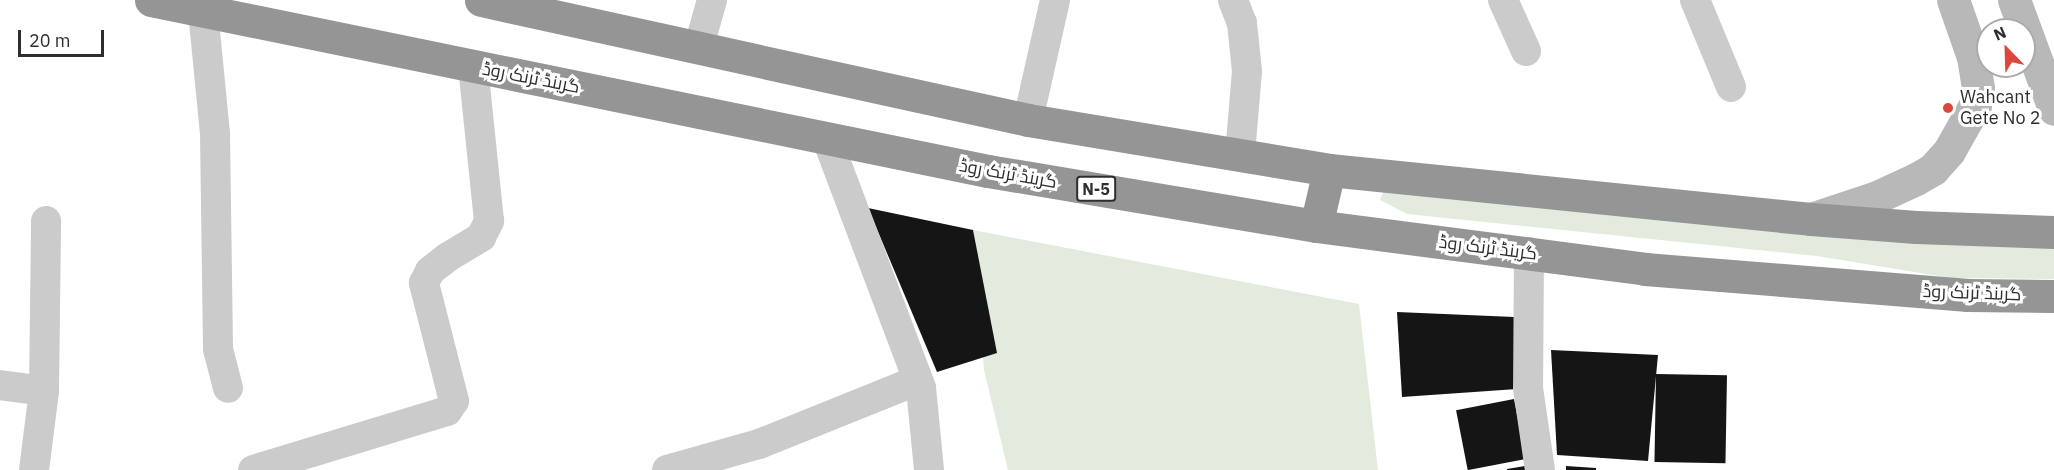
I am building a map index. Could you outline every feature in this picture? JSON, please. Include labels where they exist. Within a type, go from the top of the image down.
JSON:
[{"type":"highway","name":"گرینڈ ٹرنک روڈ","points":[[151,0],[988,171],[1316,226],[1657,270],[1968,295],[2054,296]]},
{"type":"highway","points":[[481,0],[1029,120],[1329,170],[1811,219],[1916,227],[2054,232]]},
{"type":"highway","points":[[1316,226],[1329,170]]},
{"type":"main road","points":[[1811,219],[1877,197],[1916,179],[1933,168],[1949,151],[1975,105],[1978,88],[1973,57],[1953,0]]},
{"type":"main road","points":[[2014,0],[2054,109]]},
{"type":"street","points":[[699,46],[711,0]]},
{"type":"street","points":[[1029,120],[1055,0]]},
{"type":"street","points":[[1233,0],[1242,23],[1247,71],[1240,155]]},
{"type":"street","points":[[1503,0],[1526,51]]},
{"type":"street","points":[[1695,0],[1731,87]]},
{"type":"street","points":[[203,11],[214,133],[218,349],[228,388]]},
{"type":"street","points":[[253,470],[447,411],[454,401],[424,283],[430,271],[448,256],[463,250],[481,237],[489,221],[473,67]]},
{"type":"street","points":[[827,138],[918,380],[929,470]]},
{"type":"street","points":[[34,470],[44,391],[46,221]]},
{"type":"street","points":[[1529,252],[1528,387],[1540,470]]},
{"type":"street","points":[[668,470],[759,444],[918,380]]},
{"type":"street","points":[[0,385],[44,391]]},
{"type":"shaded area","points":[[1385,187],[2054,244],[2054,279],[1951,278],[1817,256],[1407,214],[1380,200]]},
{"type":"shaded area","points":[[973,230],[1359,304],[1378,470],[1008,470],[984,370]]},
{"type":"building","points":[[868,208],[973,230],[997,353],[937,372]]},
{"type":"building","points":[[1397,312],[1514,317],[1517,389],[1402,397]]},
{"type":"building","points":[[1551,350],[1658,355],[1648,461],[1557,455]]},
{"type":"building","points":[[1656,374],[1727,375],[1725,463],[1654,462]]},
{"type":"building","points":[[1514,399],[1526,459],[1468,470],[1456,410]]},
{"type":"building","points":[[1525,466],[1526,470],[1507,470],[1507,469]]},
{"type":"building","points":[[1566,466],[1596,468],[1596,470],[1566,470]]},
{"type":"place","name":"Wahcant Gete No 2","points":[[1948,108]]}]
